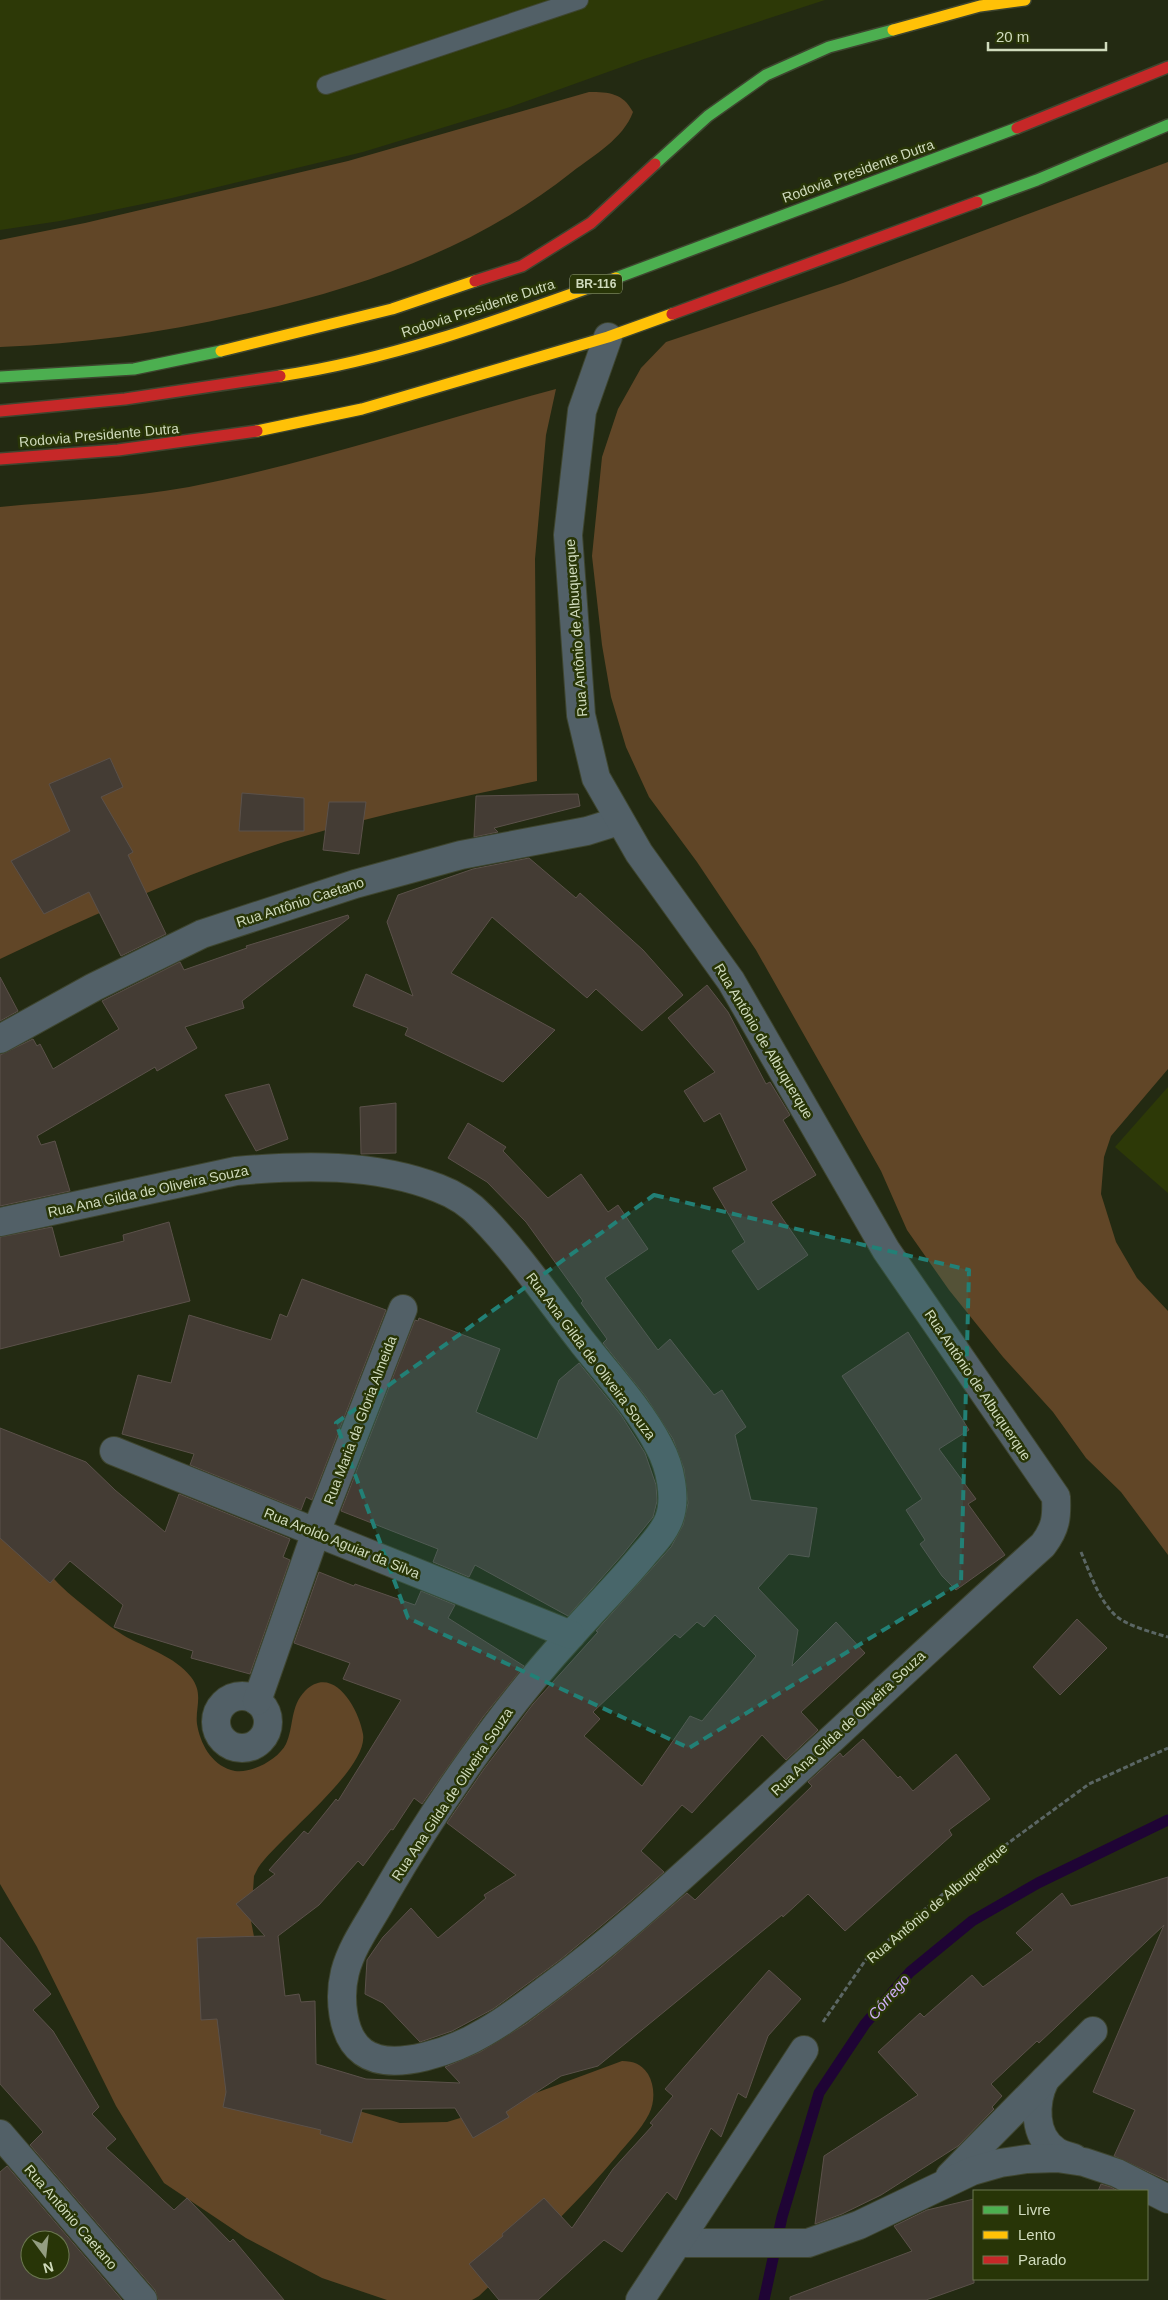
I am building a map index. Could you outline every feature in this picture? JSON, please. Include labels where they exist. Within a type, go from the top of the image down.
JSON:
[{"type":"highway","points":[[0,377],[134,369],[260,343],[392,309],[522,266],[591,223],[708,116],[766,76],[829,47],[980,3],[1025,0]]},
{"type":"highway","name":"Rodovia Presidente Dutra","points":[[0,411],[176,394],[321,369],[417,344],[564,296],[752,227],[1078,106],[1168,67]]},
{"type":"highway","name":"Rodovia Presidente Dutra","points":[[0,458],[118,450],[239,435],[362,409],[608,337],[1037,180],[1168,125]]},
{"type":"street","name":"Rua Antônio de Albuquerque","points":[[608,337],[582,411],[568,535],[581,715],[596,778],[639,854],[731,982],[886,1250],[1056,1497]]},
{"type":"street","name":"Rua Antônio Caetano","points":[[0,1039],[94,987],[202,934],[355,884],[461,854],[587,831],[619,821]]},
{"type":"street","name":"Rua Ana Gilda de Oliveira Souza","points":[[0,1222],[236,1171],[271,1168],[363,1169],[437,1188],[468,1204],[480,1214],[508,1246],[624,1395],[658,1443],[666,1460],[671,1493],[669,1521],[660,1535],[616,1587],[571,1634],[518,1697],[441,1805],[398,1872],[352,1954],[343,1982],[345,2022],[354,2042],[365,2054],[387,2059],[413,2059],[462,2045],[508,2019],[571,1971],[651,1906],[1043,1544],[1052,1533],[1057,1521],[1056,1497]]},
{"type":"street","name":"Rua Maria da Gloria Almeida","points":[[257,1701],[316,1532],[403,1309]]},
{"type":"street","name":"Rua Aroldo Aguiar da Silva","points":[[114,1451],[571,1634]]},
{"type":"street","points":[[941,2185],[1093,2031]]},
{"type":"street","points":[[640,2300],[804,2050]]},
{"type":"street","points":[[1045,2080],[1038,2097],[1039,2128],[1043,2136],[1057,2152],[1117,2173],[1168,2199]]},
{"type":"street","name":"Rua Antônio Caetano","points":[[0,2134],[143,2300]]},
{"type":"street","points":[[679,2243],[808,2243],[859,2225],[972,2171],[1000,2163],[1027,2159],[1057,2158],[1084,2162]]},
{"type":"lane","points":[[326,85],[579,0]]},
{"type":"path","points":[[1079,1548],[1098,1590],[1115,1615],[1147,1631],[1168,1637]]},
{"type":"path","name":"Rua Antônio de Albuquerque","points":[[804,2050],[867,1958],[974,1868],[1089,1784],[1168,1748]]},
{"type":"highlighted area","points":[[654,1195],[969,1270],[961,1583],[689,1748],[408,1618],[336,1423]]},
{"type":"shaded area","points":[[0,0],[825,0],[644,59],[507,108],[363,152],[172,198],[60,221],[0,230]]},
{"type":"shaded area","points":[[589,92],[603,92],[620,97],[633,112],[628,122],[615,138],[598,153],[535,199],[496,223],[414,263],[328,293],[284,305],[210,321],[90,340],[0,347],[0,240],[85,223],[348,161]]},
{"type":"shaded area","points":[[1168,162],[1168,1069],[1111,1136],[1104,1157],[1101,1194],[1116,1242],[1137,1278],[1168,1311],[1168,1555],[1121,1492],[1086,1458],[1053,1412],[1003,1357],[949,1290],[907,1230],[881,1171],[756,950],[697,862],[649,797],[626,747],[611,697],[602,645],[592,556],[602,457],[618,409],[641,368],[666,342],[843,283]]},
{"type":"shaded area","points":[[556,389],[546,435],[535,559],[537,781],[378,816],[284,842],[212,867],[140,896],[0,959],[0,507],[119,497],[189,487],[328,454]]},
{"type":"shaded area","points":[[1168,1087],[1168,1193],[1115,1147]]},
{"type":"shaded area","points":[[0,1519],[67,1592],[123,1635],[177,1663],[191,1677],[195,1683],[198,1695],[197,1724],[201,1738],[212,1758],[224,1767],[231,1770],[246,1771],[270,1761],[276,1756],[286,1744],[300,1697],[315,1684],[325,1682],[335,1686],[350,1702],[361,1724],[363,1734],[361,1749],[338,1784],[268,1855],[258,1868],[254,1876],[251,1921],[256,1947],[306,2063],[349,2108],[400,2123],[447,2122],[506,2104],[622,2061],[637,2064],[648,2074],[653,2089],[652,2104],[646,2120],[638,2131],[567,2211],[479,2296],[472,2300],[387,2300],[322,2278],[246,2238],[164,2183],[146,2155],[116,2106],[37,1947],[0,1884]]},
{"type":"building","points":[[110,758],[123,787],[101,797],[133,852],[128,855],[166,934],[121,956],[89,892],[44,914],[11,861],[70,831],[49,784]]},
{"type":"building","points":[[242,793],[304,798],[304,831],[239,831]]},
{"type":"building","points":[[578,794],[580,806],[494,828],[498,832],[474,837],[476,796]]},
{"type":"building","points":[[329,802],[366,802],[359,854],[323,850]]},
{"type":"building","points":[[529,858],[576,898],[580,893],[643,950],[683,995],[642,1031],[596,989],[587,998],[492,917],[451,973],[555,1030],[503,1082],[405,1035],[408,1028],[353,1006],[366,974],[413,996],[387,922],[398,895],[473,869]]},
{"type":"building","points":[[348,915],[349,918],[242,1001],[244,1008],[185,1027],[197,1048],[157,1071],[155,1067],[37,1136],[41,1145],[55,1141],[70,1191],[0,1206],[0,1055],[33,1039],[37,1046],[40,1044],[53,1069],[119,1029],[102,1001],[180,962],[184,970],[247,948],[246,946]]},
{"type":"building","points":[[0,977],[18,1011],[0,1021]]},
{"type":"building","points":[[707,985],[728,1012],[766,1084],[770,1082],[790,1115],[783,1120],[816,1175],[771,1202],[808,1255],[758,1290],[732,1251],[745,1242],[713,1188],[747,1170],[720,1113],[704,1122],[684,1091],[715,1072],[668,1018]]},
{"type":"building","points":[[269,1084],[288,1139],[256,1151],[225,1095]]},
{"type":"building","points":[[396,1103],[396,1153],[361,1154],[360,1107]]},
{"type":"building","points":[[468,1123],[506,1147],[503,1151],[548,1198],[581,1174],[608,1212],[618,1205],[648,1249],[605,1278],[658,1350],[670,1339],[714,1395],[722,1390],[746,1427],[735,1435],[751,1500],[817,1508],[809,1557],[789,1554],[758,1588],[798,1630],[792,1666],[836,1622],[865,1653],[801,1712],[818,1730],[786,1760],[762,1735],[692,1813],[682,1805],[641,1851],[664,1872],[560,1960],[493,2009],[452,2031],[420,2042],[383,2003],[365,1994],[367,1960],[383,1937],[411,1908],[438,1938],[486,1898],[484,1895],[516,1875],[447,1823],[484,1769],[533,1704],[671,1547],[683,1525],[688,1503],[684,1469],[673,1439],[646,1397],[603,1343],[607,1339],[581,1303],[583,1301],[526,1222],[487,1182],[448,1158]],"holes":[[[715,1615],[756,1656],[702,1721],[690,1716],[642,1786],[584,1736],[600,1719],[593,1712],[675,1634],[680,1638],[697,1622],[704,1627]]]},
{"type":"building","points":[[169,1222],[190,1301],[0,1349],[0,1237],[52,1227],[60,1257],[124,1241],[123,1235]]},
{"type":"building","points":[[302,1279],[386,1310],[312,1500],[306,1497],[301,1510],[190,1465],[194,1454],[122,1434],[138,1375],[171,1383],[189,1315],[271,1340],[280,1314],[287,1317]]},
{"type":"building","points":[[419,1318],[500,1349],[476,1412],[537,1439],[559,1380],[579,1363],[621,1415],[645,1453],[656,1485],[657,1501],[653,1517],[568,1616],[475,1565],[469,1577],[433,1562],[438,1549],[341,1511],[415,1320],[418,1321]]},
{"type":"building","points":[[908,1332],[969,1430],[939,1449],[976,1499],[968,1504],[1005,1555],[956,1590],[942,1576],[920,1544],[925,1540],[906,1510],[922,1499],[842,1376]]},
{"type":"building","points":[[0,1428],[86,1462],[115,1490],[165,1532],[179,1494],[290,1539],[283,1557],[290,1560],[250,1674],[191,1658],[193,1651],[114,1627],[123,1605],[70,1561],[50,1583],[0,1538]]},
{"type":"building","points":[[319,1572],[354,1586],[355,1584],[415,1605],[421,1591],[455,1605],[448,1618],[524,1666],[483,1717],[422,1804],[414,1798],[393,1830],[391,1829],[363,1866],[358,1861],[319,1905],[278,1936],[285,1996],[299,1994],[301,2002],[315,2001],[316,2064],[366,2079],[460,2083],[445,2067],[480,2052],[526,2024],[601,1967],[687,1893],[695,1900],[812,1786],[808,1782],[840,1753],[843,1757],[863,1739],[898,1778],[900,1776],[913,1791],[956,1754],[990,1799],[949,1830],[952,1835],[845,1931],[808,1894],[783,1917],[782,1915],[598,2066],[561,2076],[506,2112],[509,2117],[473,2138],[455,2108],[362,2109],[352,2143],[320,2134],[321,2130],[223,2107],[226,2092],[217,2019],[201,2020],[197,1938],[265,1936],[236,1904],[275,1874],[269,1870],[304,1831],[308,1834],[336,1799],[338,1801],[401,1700],[343,1679],[350,1663],[294,1643]]},
{"type":"building","points":[[1077,1619],[1107,1648],[1060,1695],[1033,1667]]},
{"type":"building","points":[[1168,1877],[1168,2181],[1114,2156],[1135,2110],[1093,2092],[1164,1925],[1039,2043],[1037,2041],[991,2084],[1002,2096],[992,2107],[994,2109],[958,2146],[881,2195],[842,2214],[815,2224],[824,2156],[918,2095],[878,2052],[920,2013],[924,2017],[972,1975],[983,1987],[1033,1950],[1016,1933],[1062,1893],[1071,1906]]},
{"type":"building","points":[[0,1937],[51,1994],[33,2010],[53,2031],[99,2107],[92,2114],[116,2139],[106,2148],[174,2210],[187,2198],[230,2242],[233,2239],[284,2300],[158,2300],[155,2290],[30,2145],[43,2132],[0,2084]]},
{"type":"building","points":[[769,1970],[801,1999],[768,2036],[746,2098],[738,2093],[721,2137],[711,2128],[676,2200],[667,2192],[622,2252],[604,2240],[538,2300],[499,2300],[469,2264],[544,2198],[572,2228],[613,2169],[653,2125],[650,2123],[673,2096],[665,2089]]},
{"type":"building","points":[[7,2166],[62,2230],[20,2230],[20,2280],[70,2280],[70,2239],[122,2300],[0,2300],[0,2172]]},
{"type":"building","points":[[1101,2184],[1116,2190],[1098,2190]]},
{"type":"building","points":[[973,2199],[974,2283],[926,2300],[790,2300],[790,2297],[912,2251],[894,2226],[927,2210]]},
{"type":"waterway","name":"Córrego","points":[[764,2300],[782,2217],[819,2093],[865,2024],[910,1972],[972,1921],[1038,1883],[1168,1820]]},
{"type":"traffic: fast","points":[[655,164],[708,116],[766,75],[829,47],[893,30]]},
{"type":"traffic: fast","points":[[977,202],[1037,180],[1168,125]]},
{"type":"traffic: fast","points":[[616,278],[1017,128]]},
{"type":"traffic: fast","points":[[0,377],[134,369],[221,351]]},
{"type":"traffic: slow","points":[[893,30],[980,6],[1025,0]]},
{"type":"traffic: slow","points":[[280,376],[323,369],[408,348],[492,322],[616,278]]},
{"type":"traffic: slow","points":[[221,351],[392,309],[475,281]]},
{"type":"traffic: slow","points":[[257,431],[362,409],[608,337],[672,314]]},
{"type":"traffic: jam","points":[[1017,128],[1168,67]]},
{"type":"traffic: jam","points":[[475,281],[522,266],[591,223],[655,164]]},
{"type":"traffic: jam","points":[[672,314],[977,202]]},
{"type":"traffic: jam","points":[[0,411],[125,399],[280,376]]},
{"type":"traffic: jam","points":[[0,459],[118,450],[257,431]]}]
